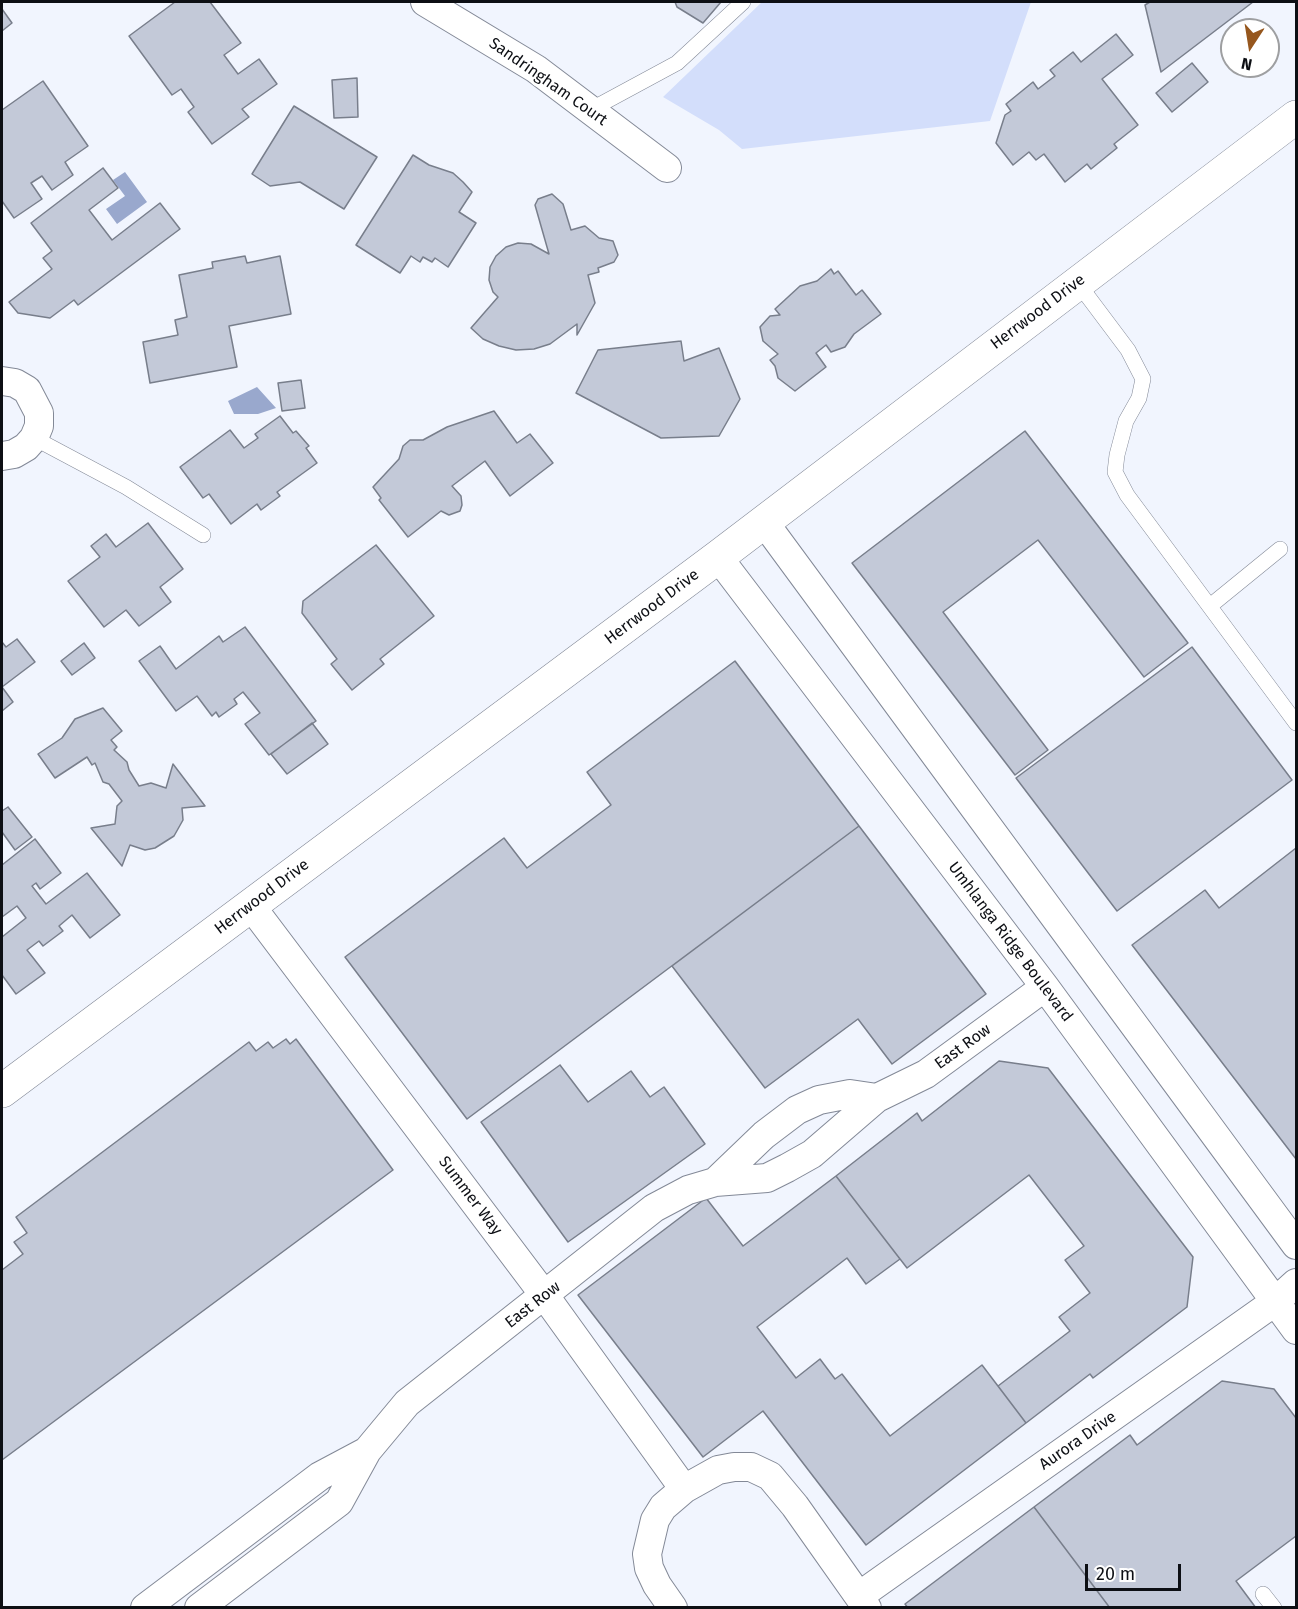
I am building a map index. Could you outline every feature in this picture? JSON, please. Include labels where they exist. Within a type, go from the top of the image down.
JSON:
[{"type":"street","name":"Sandringham Court","points":[[425,2],[536,69],[667,168]]},
{"type":"street","name":"Herrwood Drive","points":[[2,1090],[718,558],[1296,117]]},
{"type":"street","points":[[2,381],[15,383],[27,390],[35,400],[39,413],[39,426],[34,438],[14,454],[2,456]]},
{"type":"street","points":[[764,522],[1296,1245]]},
{"type":"street","name":"Umhlanga Ridge Boulevard","points":[[718,558],[1045,987],[1286,1292],[1296,1330]]},
{"type":"street","name":"Summer Way","points":[[250,906],[545,1296],[684,1489]]},
{"type":"street","name":"East Row","points":[[199,1608],[339,1502],[367,1451],[408,1403],[654,1208],[688,1190],[715,1182],[767,1178],[812,1154],[877,1098],[926,1074],[1045,987]]},
{"type":"street","name":"East Row","points":[[715,1182],[764,1135],[797,1110],[819,1100],[850,1094],[877,1098]]},
{"type":"street","name":"Aurora Drive","points":[[863,1602],[1286,1292]]},
{"type":"street","name":"East Row","points":[[145,1608],[320,1476],[367,1451]]},
{"type":"street","points":[[673,1608],[657,1585],[649,1568],[647,1554],[655,1520],[663,1507],[684,1489],[718,1470],[734,1467],[751,1467],[770,1476],[795,1506],[863,1602]]},
{"type":"lane","points":[[590,110],[677,63],[743,2]]},
{"type":"lane","points":[[1077,282],[1128,350],[1143,379],[1139,399],[1126,422],[1115,472],[1127,495],[1296,723]]},
{"type":"lane","points":[[34,438],[126,488],[203,535]]},
{"type":"lane","points":[[1210,606],[1280,549]]},
{"type":"lane","points":[[1263,1594],[1274,1608]]},
{"type":"shaded area","points":[[762,2],[1031,2],[990,121],[742,149],[719,130],[663,97]]},
{"type":"shaded area","points":[[125,172],[147,202],[117,224],[106,209],[125,196],[113,180]]},
{"type":"shaded area","points":[[257,387],[276,408],[258,414],[234,414],[228,401]]},
{"type":"building","points":[[175,2],[210,2],[241,43],[224,55],[238,74],[259,59],[277,84],[242,109],[249,117],[212,144],[188,112],[194,107],[181,89],[172,95],[129,36]]},
{"type":"building","points":[[675,2],[721,2],[703,23],[677,7]]},
{"type":"building","points":[[1150,2],[1253,2],[1232,18],[1220,18],[1220,27],[1161,72],[1145,5]]},
{"type":"building","points":[[2,9],[12,23],[2,31]]},
{"type":"building","points":[[1116,34],[1133,55],[1102,79],[1138,125],[1114,144],[1117,148],[1091,169],[1087,164],[1065,182],[1044,154],[1036,160],[1029,152],[1013,165],[996,143],[1005,115],[1011,111],[1006,104],[1033,82],[1038,89],[1055,76],[1050,70],[1073,52],[1081,62]]},
{"type":"building","points":[[1192,63],[1208,82],[1172,112],[1156,93]]},
{"type":"building","points":[[357,78],[358,117],[334,118],[332,80]]},
{"type":"building","points":[[43,81],[88,146],[65,162],[73,175],[52,190],[42,176],[31,183],[42,199],[14,218],[2,201],[2,110]]},
{"type":"building","points":[[294,106],[377,157],[344,209],[300,182],[270,186],[252,174]]},
{"type":"building","points":[[413,155],[429,165],[453,173],[463,182],[472,192],[459,212],[476,223],[448,267],[435,258],[432,262],[423,257],[420,262],[411,256],[400,273],[356,245]]},
{"type":"building","points":[[103,168],[118,188],[89,210],[112,240],[160,203],[180,229],[78,305],[74,300],[50,318],[18,313],[9,302],[52,269],[43,258],[52,251],[31,223]]},
{"type":"building","points":[[552,194],[563,204],[571,230],[585,226],[599,238],[613,241],[618,255],[614,262],[598,268],[599,272],[588,275],[595,303],[577,335],[577,324],[550,344],[534,349],[516,350],[499,346],[483,339],[471,328],[498,297],[493,292],[489,280],[490,267],[496,256],[506,247],[518,243],[531,244],[549,254],[535,205],[538,199]]},
{"type":"building","points":[[245,256],[247,263],[280,256],[291,314],[229,326],[237,367],[150,383],[143,342],[178,335],[175,320],[187,317],[179,275],[213,268],[212,262]]},
{"type":"building","points":[[831,269],[834,274],[838,271],[856,295],[862,290],[881,314],[854,334],[845,347],[831,352],[826,345],[816,353],[826,367],[795,391],[778,378],[775,366],[770,360],[778,354],[763,341],[760,327],[770,316],[780,315],[775,309],[800,286],[817,281]]},
{"type":"building","points":[[681,341],[684,361],[719,348],[740,399],[719,436],[661,438],[576,393],[598,350]]},
{"type":"building","points":[[301,380],[305,408],[282,411],[278,383]]},
{"type":"building","points":[[494,411],[517,443],[530,434],[553,463],[510,496],[485,461],[452,486],[461,496],[460,511],[449,515],[441,511],[408,537],[379,500],[381,498],[373,487],[399,459],[403,446],[410,440],[423,440],[447,427]]},
{"type":"building","points":[[280,416],[293,433],[296,431],[309,446],[306,448],[317,463],[277,492],[280,496],[261,510],[257,504],[231,524],[209,494],[203,498],[180,467],[230,430],[244,448],[258,438],[255,434]]},
{"type":"building","points":[[1025,431],[1188,643],[1144,677],[1038,540],[943,612],[1048,750],[1015,775],[852,563]]},
{"type":"building","points":[[148,523],[183,569],[160,587],[171,602],[139,626],[126,610],[104,627],[68,581],[100,557],[91,546],[106,534],[116,547]]},
{"type":"building","points":[[376,545],[434,616],[380,659],[384,664],[352,690],[331,664],[337,659],[302,613],[303,601]]},
{"type":"building","points":[[245,627],[316,721],[269,755],[245,724],[260,713],[243,692],[234,699],[237,704],[219,717],[216,712],[212,716],[197,696],[176,711],[139,661],[160,646],[176,669],[219,636],[223,642]]},
{"type":"building","points":[[17,639],[35,662],[2,687],[2,642],[6,647]]},
{"type":"building","points":[[84,643],[95,658],[72,675],[61,661]]},
{"type":"building","points":[[1192,647],[1292,780],[1117,911],[1016,778]]},
{"type":"building","points":[[735,661],[859,826],[467,1119],[345,957],[504,838],[527,868],[611,805],[587,772]]},
{"type":"building","points":[[2,687],[13,702],[2,711]]},
{"type":"building","points":[[103,708],[122,731],[111,740],[117,747],[114,750],[127,762],[139,786],[151,783],[166,788],[173,764],[205,806],[182,808],[183,820],[174,836],[155,848],[145,850],[130,845],[122,866],[91,828],[115,824],[117,806],[122,801],[109,784],[103,782],[95,763],[92,765],[87,757],[55,778],[38,754],[62,738],[75,719]]},
{"type":"building","points":[[312,723],[328,744],[287,774],[271,754]]},
{"type":"building","points":[[8,807],[32,837],[15,850],[2,832],[2,811]]},
{"type":"building","points":[[859,826],[986,994],[892,1064],[858,1019],[765,1088],[672,966]]},
{"type":"building","points":[[35,839],[61,873],[40,889],[36,883],[32,886],[46,904],[87,873],[120,915],[90,938],[72,915],[59,926],[63,931],[43,946],[39,941],[27,950],[45,973],[16,994],[2,975],[2,937],[26,918],[17,906],[2,917],[2,865]]},
{"type":"building","points":[[1296,848],[1296,1159],[1132,945],[1205,890],[1219,908]]},
{"type":"building","points":[[286,1039],[290,1044],[296,1039],[393,1170],[2,1460],[2,1270],[23,1254],[14,1242],[27,1233],[16,1217],[249,1042],[256,1051],[268,1042],[273,1048]]},
{"type":"building","points":[[999,1061],[1048,1068],[1193,1257],[1187,1307],[1093,1378],[1090,1374],[1026,1423],[998,1386],[1070,1331],[1059,1317],[1090,1293],[1065,1260],[1084,1246],[1029,1175],[907,1268],[836,1176],[917,1113],[922,1121]]},
{"type":"building","points":[[560,1065],[588,1102],[631,1071],[650,1097],[664,1087],[705,1144],[568,1242],[481,1122]]},
{"type":"building","points":[[836,1176],[900,1259],[866,1284],[847,1258],[757,1327],[796,1378],[820,1359],[835,1379],[842,1374],[890,1436],[982,1365],[1026,1423],[866,1545],[763,1411],[703,1457],[578,1295],[706,1198],[743,1246]]},
{"type":"building","points":[[1222,1381],[1274,1389],[1296,1418],[1296,1536],[1236,1581],[1256,1608],[1110,1608],[1034,1507],[1130,1435],[1137,1445]]},
{"type":"building","points":[[1034,1507],[1110,1608],[908,1608],[905,1604]]}]
